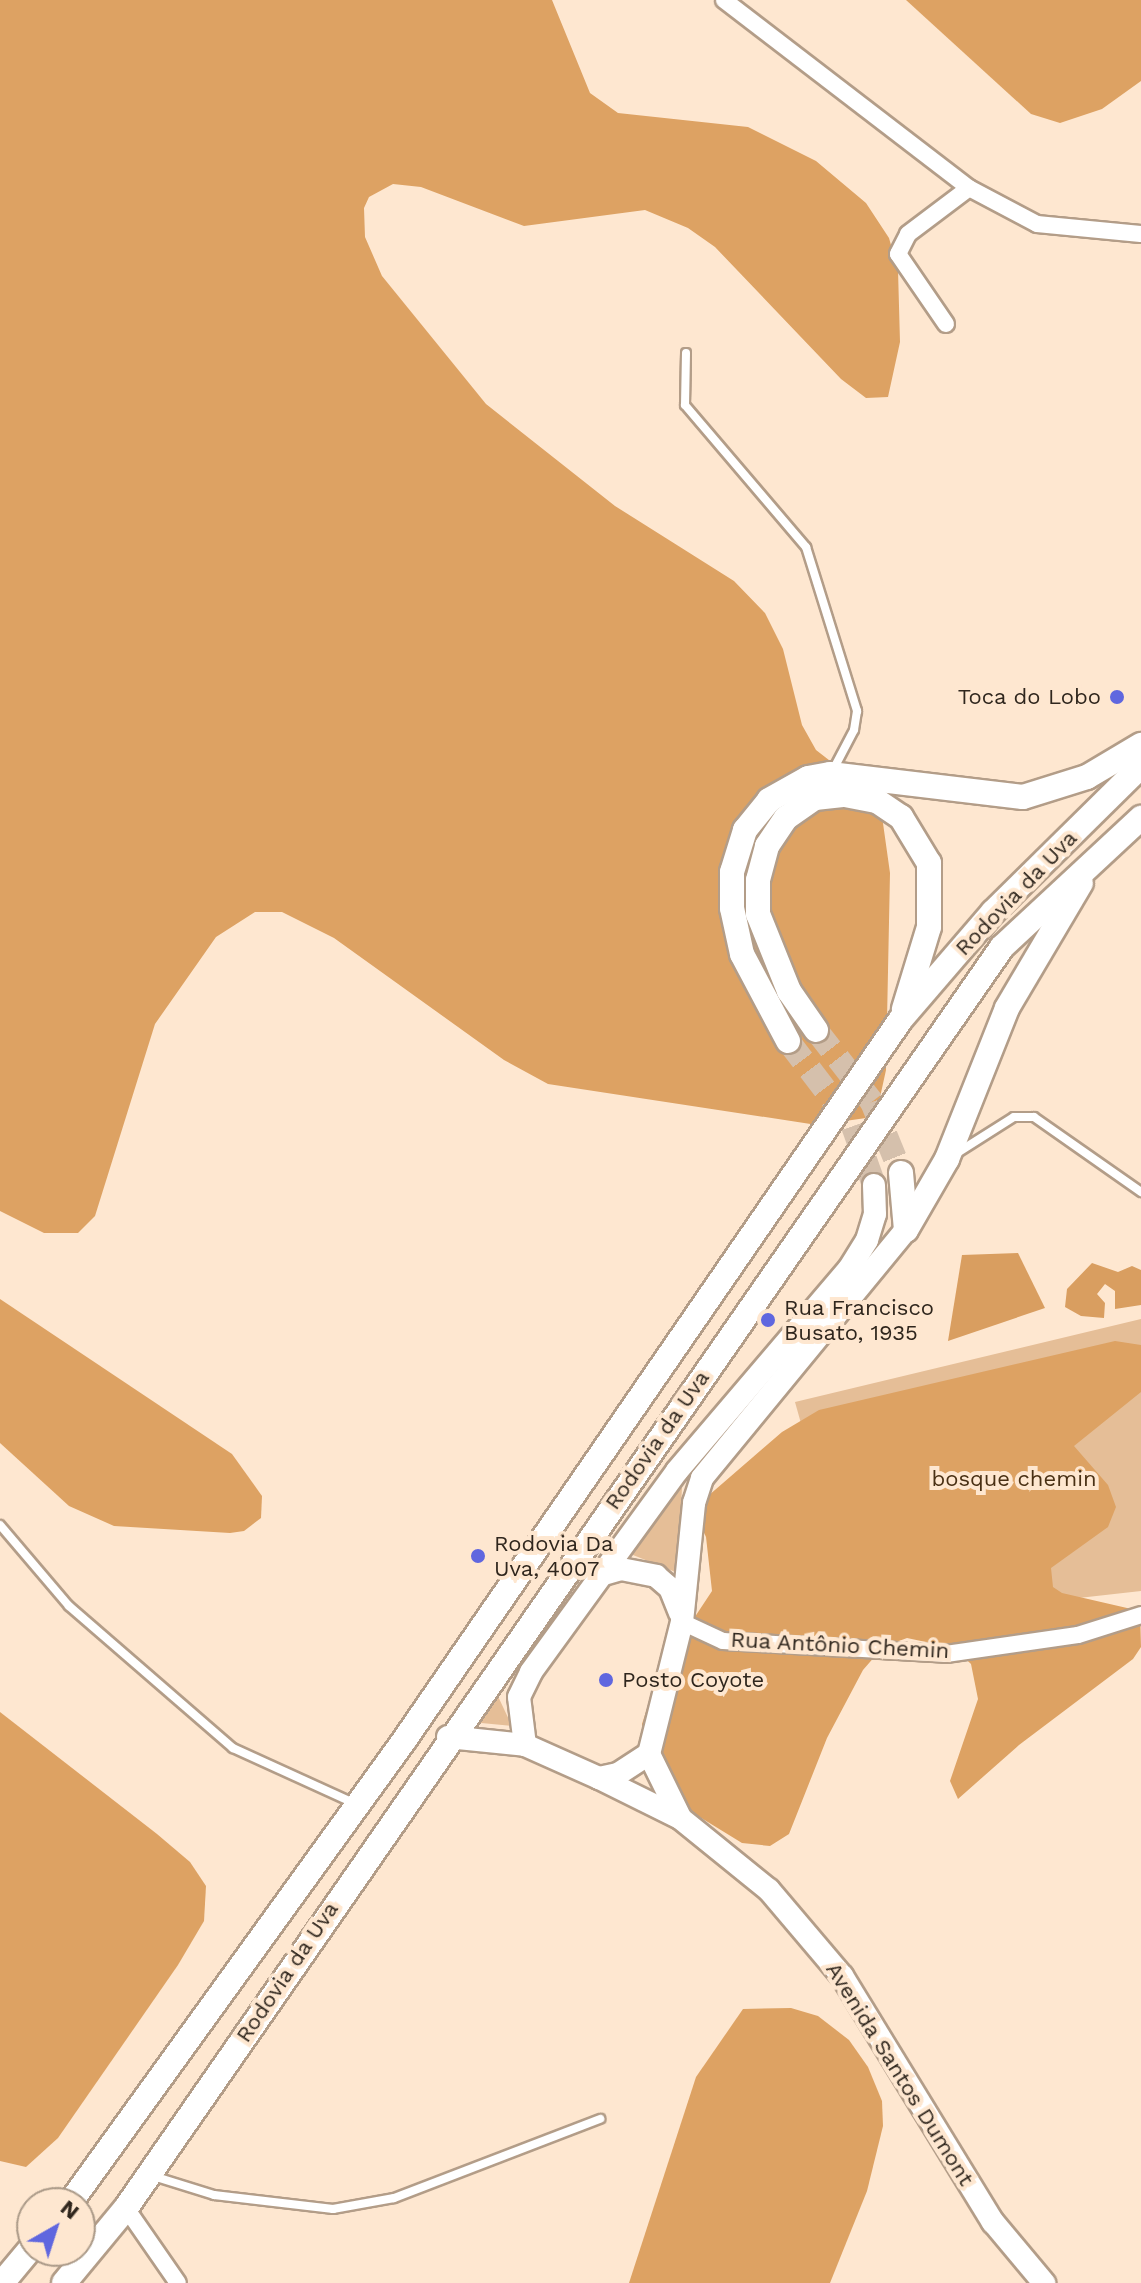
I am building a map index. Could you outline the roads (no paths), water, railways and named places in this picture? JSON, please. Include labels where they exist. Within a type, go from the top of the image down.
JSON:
[{"type":"main road","points":[[788,1041],[742,954],[732,908],[732,872],[745,830],[769,800],[808,778],[830,774],[1023,797],[1087,777],[1141,745]]},
{"type":"main road","name":"Rodovia da Uva","points":[[82,2187],[357,1805],[901,1019],[993,912],[1141,766]]},
{"type":"main road","points":[[816,1030],[789,991],[770,952],[758,914],[758,880],[767,846],[786,818],[815,798],[830,796],[877,801],[901,817],[929,863],[929,927],[901,1019]]},
{"type":"main road","name":"Rodovia da Uva","points":[[64,2283],[126,2208],[448,1737],[1002,947],[1141,818]]},
{"type":"main road","points":[[906,1230],[947,1159],[1007,1008],[1090,867]]},
{"type":"main road","points":[[901,1173],[906,1230]]},
{"type":"main road","points":[[2,2283],[16,2266]]},
{"type":"street","points":[[724,0],[969,188],[1037,224],[1141,234]]},
{"type":"street","points":[[946,324],[898,254],[900,245],[969,188]]},
{"type":"street","points":[[525,1745],[519,1697],[531,1672],[683,1464],[849,1269],[867,1240],[875,1214],[874,1185]]},
{"type":"street","points":[[680,1818],[649,1754],[682,1622],[694,1503],[702,1478],[906,1230]]},
{"type":"street","points":[[604,1574],[621,1569],[656,1576],[670,1588],[682,1622]]},
{"type":"street","name":"Rua Antônio Chemin","points":[[682,1622],[723,1641],[946,1654],[1078,1635],[1141,1615]]},
{"type":"street","name":"Avenida Santos Dumont","points":[[448,1737],[525,1745],[599,1778],[680,1818],[769,1890],[842,1976],[993,2222],[1044,2283]]},
{"type":"street","points":[[599,1778],[618,1774],[649,1754]]},
{"type":"street","points":[[126,2208],[178,2283]]},
{"type":"lane","points":[[686,353],[685,405],[806,547],[857,711],[854,730],[830,774]]},
{"type":"lane","points":[[947,1159],[1014,1117],[1034,1117],[1141,1192]]},
{"type":"lane","points":[[0,1525],[69,1606],[222,1740],[357,1805]]},
{"type":"lane","points":[[148,2175],[214,2195],[333,2209],[394,2198],[600,2119]]},
{"type":"tunnel","points":[[816,1030],[872,1102],[901,1173]]},
{"type":"tunnel","points":[[788,1041],[853,1126],[874,1185]]},
{"type":"place","name":"Toca do Lobo","points":[[1117,697]]},
{"type":"place","name":"Rua Francisco Busato, 1935","points":[[768,1320]]},
{"type":"place","name":"Rodovia Da Uva, 4007","points":[[478,1556]]},
{"type":"place","name":"Posto Coyote","points":[[606,1680]]},
{"type":"park label","name":"bosque chemin","points":[[1014,1479]]}]
